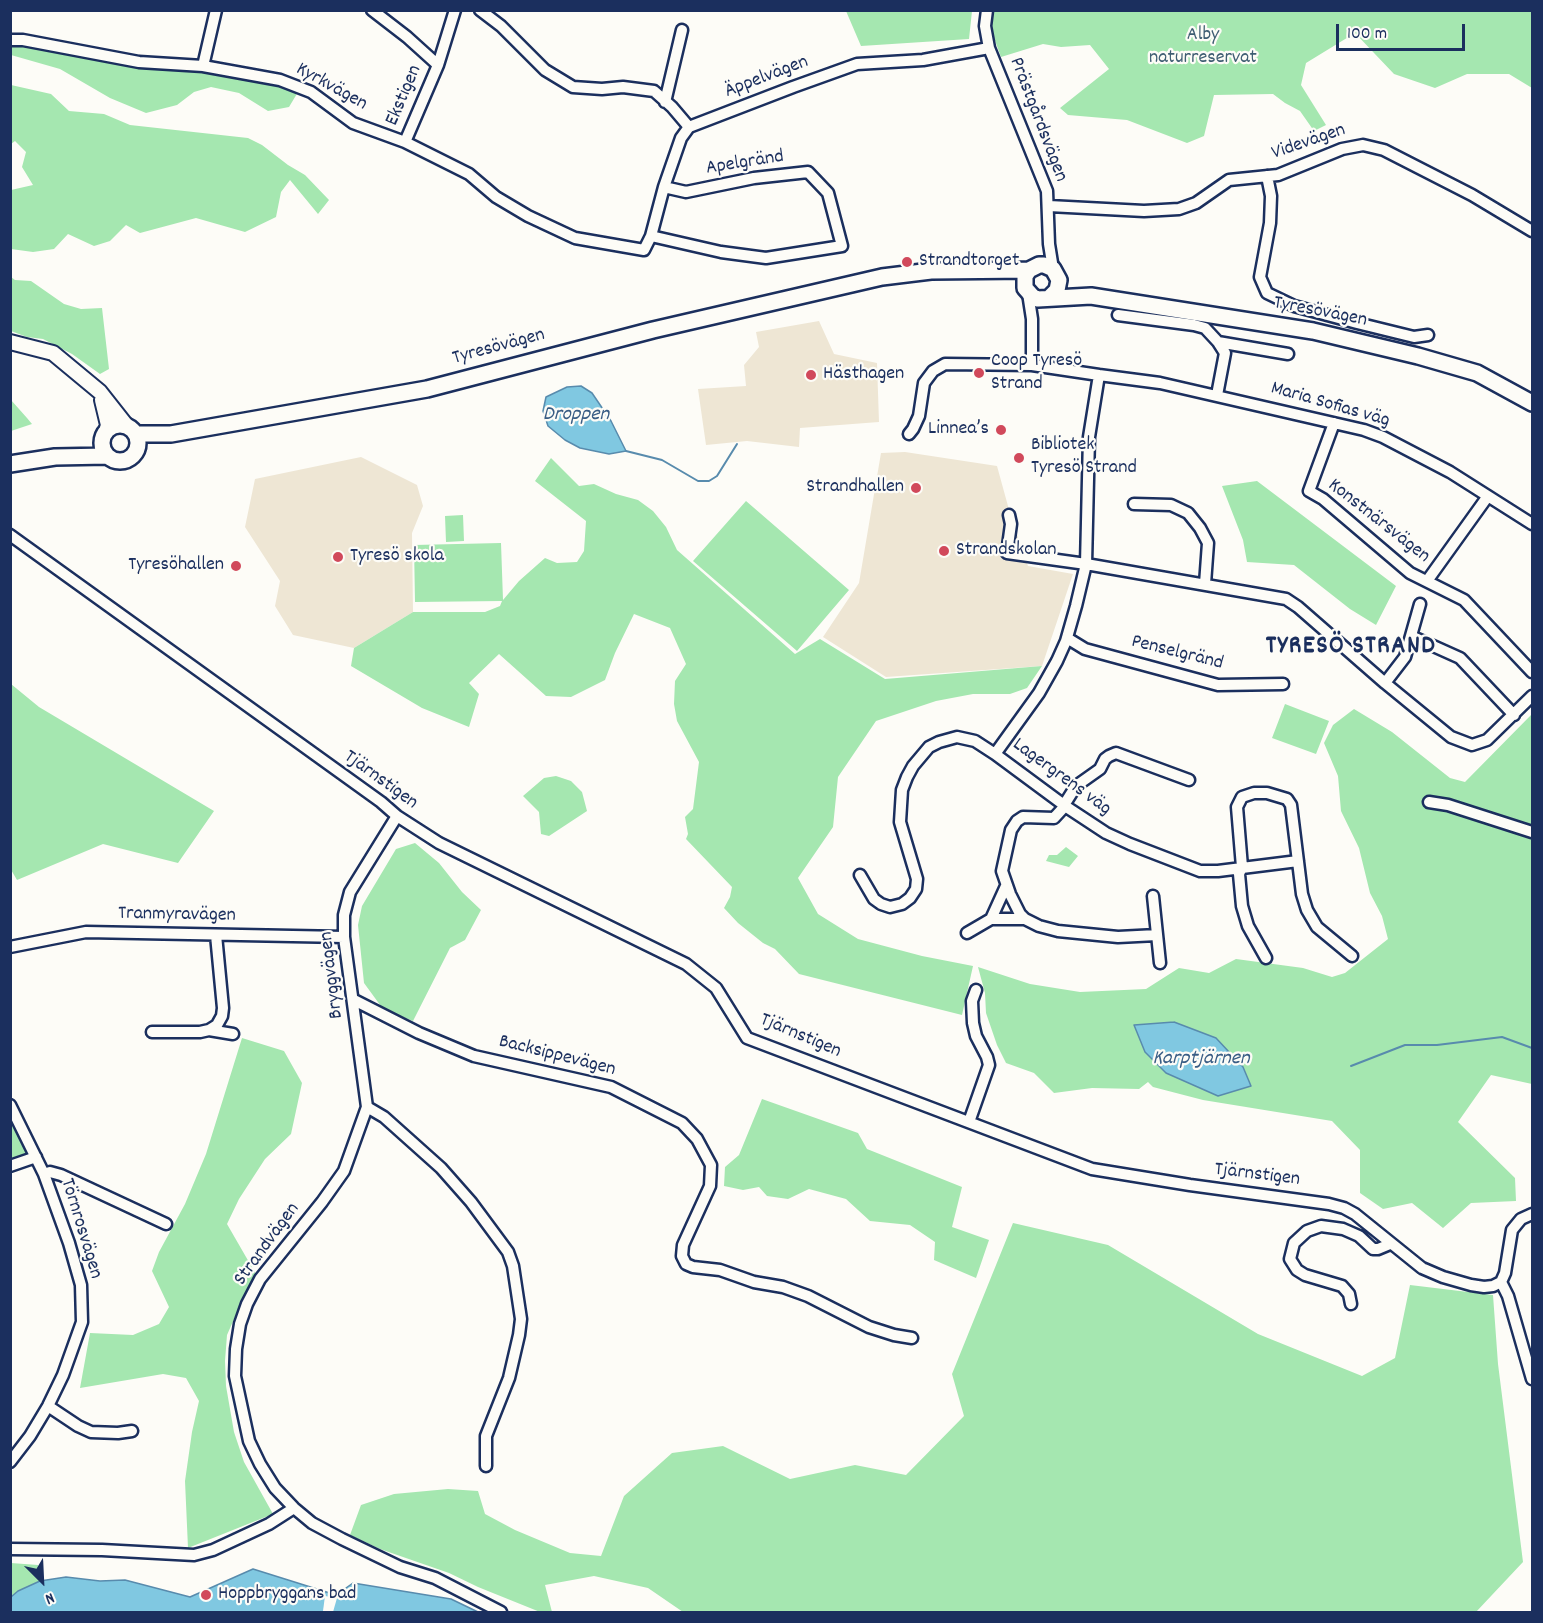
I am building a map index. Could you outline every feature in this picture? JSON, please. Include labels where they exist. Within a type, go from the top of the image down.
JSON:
[{"type":"main road","name":"Tyresövägen","points":[[55,457],[89,446],[116,425],[133,436],[171,434],[427,389],[653,330],[882,277],[931,272],[1045,271],[1091,296]]},
{"type":"main road","points":[[1026,291],[1025,276],[1045,271],[1057,290],[1046,299]]},
{"type":"main road","name":"Tyresövägen","points":[[834,287],[932,277],[1002,276],[1033,297],[1046,299],[1091,296],[1313,331],[1407,353],[1477,373],[1533,403]]},
{"type":"main road","points":[[104,435],[102,446],[107,456]]},
{"type":"main road","name":"Tyresövägen","points":[[10,464],[55,457],[107,456],[123,461],[132,457],[133,436]]},
{"type":"street","points":[[203,66],[216,10]]},
{"type":"street","name":"Ekstigen","points":[[372,10],[438,65]]},
{"type":"street","name":"Ekstigen","points":[[405,142],[438,65],[455,10]]},
{"type":"street","points":[[480,10],[501,26],[545,70],[573,87],[602,90],[623,87],[654,91],[689,127],[681,138],[664,187],[651,236]]},
{"type":"street","name":"Prästgårdsvägen","points":[[987,10],[985,26],[989,48],[1047,191],[1049,244],[1045,271]]},
{"type":"street","points":[[665,102],[682,30]]},
{"type":"street","name":"Kyrkvägen","points":[[10,40],[23,40],[139,62],[203,66],[280,80],[311,92],[353,123],[405,142],[469,174],[496,197],[528,216],[575,238],[644,250],[651,236]]},
{"type":"street","name":"Äppelvägen","points":[[689,127],[857,64],[923,60],[989,48]]},
{"type":"street","name":"Videvägen","points":[[1049,206],[1144,211],[1179,209],[1196,202],[1229,180],[1291,171],[1342,149],[1363,145],[1383,150],[1472,195],[1533,231]]},
{"type":"street","name":"Apelgränd","points":[[651,236],[721,252],[766,258],[842,246],[828,193],[808,172],[754,178],[686,192],[664,187]]},
{"type":"street","points":[[1267,176],[1271,196],[1270,224],[1260,277],[1267,293],[1294,306],[1414,336],[1428,335]]},
{"type":"street","points":[[1026,291],[1032,319],[1032,365]]},
{"type":"street","points":[[1032,319],[1046,299]]},
{"type":"street","points":[[1118,315],[1204,328],[1225,353],[1217,395]]},
{"type":"street","points":[[10,342],[53,353],[100,392],[133,436]]},
{"type":"street","points":[[1218,342],[1288,354]]},
{"type":"street","points":[[909,434],[919,416],[924,382],[928,375],[949,363],[1032,365],[1099,375]]},
{"type":"street","name":"Maria Sofias väg","points":[[1099,375],[1160,383],[1217,395],[1383,437],[1450,472],[1533,524]]},
{"type":"street","name":"Lagergrens väg","points":[[1099,375],[1089,437],[1086,564],[1066,638],[1057,661],[1039,693],[995,754],[1064,805],[1106,833],[1130,844],[1200,871],[1242,867]]},
{"type":"street","points":[[100,392],[108,425],[104,435]]},
{"type":"street","name":"Konstnärsvägen","points":[[1334,423],[1309,491],[1323,499],[1410,573],[1464,600],[1533,672]]},
{"type":"street","name":"Konstnärsvägen","points":[[1427,581],[1488,496]]},
{"type":"street","points":[[1134,504],[1171,505],[1188,513],[1208,543],[1205,584]]},
{"type":"street","points":[[1009,515],[1011,524],[1007,553],[1086,564],[1286,599],[1451,737],[1472,745],[1487,740],[1533,696]]},
{"type":"street","name":"Tjärnstigen","points":[[10,535],[381,802],[397,816],[439,843],[687,963],[716,988],[747,1038],[1092,1169],[1344,1208],[1355,1214],[1422,1268],[1443,1277],[1484,1287],[1501,1282]]},
{"type":"street","points":[[1385,683],[1405,657],[1420,604]]},
{"type":"street","points":[[1411,636],[1460,658],[1514,715]]},
{"type":"street","name":"Penselgränd","points":[[1066,638],[1084,649],[1218,685],[1283,684]]},
{"type":"street","points":[[860,875],[874,899],[881,904],[890,907],[902,904],[910,898],[916,890],[917,879],[900,822],[902,790],[907,777],[929,747],[948,739],[966,738],[995,754]]},
{"type":"street","points":[[1157,935],[1088,936],[1059,932],[1025,919],[1015,906],[1002,871],[1007,840],[1017,821],[1028,816],[1053,818],[1076,786],[1100,769],[1105,759],[1116,753],[1189,780]]},
{"type":"street","points":[[1266,958],[1248,926],[1242,906],[1239,874],[1242,867],[1237,807],[1242,797],[1254,793],[1267,793],[1287,799],[1291,805],[1302,894],[1307,910],[1317,927],[1352,956]]},
{"type":"street","points":[[1429,801],[1533,832]]},
{"type":"street","name":"Bryggvägen","points":[[367,1107],[344,937],[344,915],[350,892],[397,816]]},
{"type":"street","points":[[1242,867],[1298,861]]},
{"type":"street","points":[[991,919],[1006,886]]},
{"type":"street","points":[[1153,896],[1160,963]]},
{"type":"street","points":[[967,933],[991,919],[1025,919]]},
{"type":"street","name":"Tranmyravägen","points":[[10,946],[86,932],[344,937]]},
{"type":"street","points":[[152,1032],[200,1032],[217,1025],[223,1008],[216,935]]},
{"type":"street","points":[[969,1122],[988,1065],[973,1023],[972,1001],[976,990]]},
{"type":"street","name":"Backsippevägen","points":[[354,1000],[419,1033],[474,1056],[611,1087],[682,1122],[697,1139],[711,1165],[710,1186],[683,1245],[682,1256],[686,1264],[720,1270],[748,1280],[789,1289],[868,1327],[912,1338]]},
{"type":"street","points":[[209,1030],[232,1034]]},
{"type":"street","name":"Törnrosvägen","points":[[10,1105],[44,1174],[69,1243],[81,1285],[82,1322],[63,1375],[48,1406],[30,1436],[10,1462]]},
{"type":"street","points":[[367,1107],[384,1117],[441,1168],[471,1202],[508,1252],[513,1266],[521,1319],[519,1335],[509,1378],[486,1436],[486,1466]]},
{"type":"street","name":"Strandvägen","points":[[367,1107],[344,1171],[260,1279],[247,1304],[240,1324],[235,1376],[249,1441],[275,1488],[312,1523],[400,1567],[435,1578],[501,1612]]},
{"type":"street","points":[[10,1166],[36,1156]]},
{"type":"street","points":[[44,1174],[50,1172],[61,1175],[166,1224]]},
{"type":"street","points":[[1533,1214],[1521,1219],[1512,1230],[1505,1273],[1501,1282],[1508,1296],[1533,1379]]},
{"type":"street","points":[[1351,1304],[1349,1294],[1342,1286],[1305,1275],[1297,1270],[1290,1259],[1294,1243],[1306,1231],[1321,1226],[1343,1229],[1359,1236],[1373,1249],[1390,1244]]},
{"type":"street","points":[[48,1406],[91,1432],[132,1431]]},
{"type":"street","points":[[10,1549],[102,1550],[194,1555],[213,1550],[294,1508]]},
{"type":"shaded area","name":"Hästhagen","points":[[819,321],[834,354],[877,363],[879,422],[800,428],[799,447],[747,441],[706,445],[698,389],[746,386],[744,365],[759,347],[756,332]]},
{"type":"shaded area","name":"Strandskolan","points":[[905,452],[997,466],[1028,566],[1073,574],[1042,666],[886,677],[823,637],[859,583],[881,453]]},
{"type":"shaded area","name":"Tyresö skola","points":[[361,457],[417,485],[423,506],[412,533],[413,612],[354,648],[293,635],[275,606],[280,581],[245,527],[255,479]]},
{"type":"green space","points":[[846,11],[972,11],[969,39],[861,46]]},
{"type":"green space","name":"Alby naturreservat","points":[[990,11],[1532,11],[1532,88],[1509,74],[1467,74],[1435,88],[1394,74],[1355,33],[1306,63],[1301,85],[1326,125],[1314,131],[1300,111],[1273,94],[1214,95],[1204,136],[1187,143],[1127,120],[1068,115],[1060,108],[1109,69],[1090,45],[1061,47],[1043,44],[1001,57],[993,35]]},
{"type":"green space","points":[[10,44],[21,44],[141,67],[276,82],[298,92],[289,107],[268,111],[239,93],[211,87],[194,92],[177,105],[146,113],[110,98],[60,69],[11,55]]},
{"type":"green space","points":[[11,85],[51,94],[69,111],[104,114],[130,125],[248,138],[305,175],[329,200],[318,214],[290,180],[281,192],[276,217],[245,232],[196,218],[140,233],[126,225],[110,241],[94,246],[68,234],[54,249],[33,252],[11,249],[11,190],[33,185],[22,167],[26,152],[15,141],[11,144]]},
{"type":"green space","points":[[11,277],[15,280],[31,281],[64,304],[81,309],[102,308],[109,369],[100,374],[72,354],[43,339],[27,337],[11,331]]},
{"type":"green space","points":[[11,400],[27,418],[32,424],[11,431]]},
{"type":"green space","points":[[551,458],[579,486],[594,484],[616,494],[638,500],[653,511],[666,527],[677,550],[795,654],[820,639],[885,679],[1042,666],[1027,688],[1010,694],[973,694],[936,701],[876,721],[838,777],[833,827],[798,878],[818,914],[858,939],[922,956],[973,966],[962,1015],[799,974],[775,949],[763,943],[738,923],[724,908],[732,887],[686,839],[688,834],[685,817],[693,809],[699,762],[677,721],[674,704],[675,681],[686,664],[670,628],[634,614],[605,680],[571,697],[546,696],[499,654],[469,683],[479,694],[469,727],[422,708],[351,666],[354,648],[413,612],[485,612],[500,606],[502,601],[415,602],[414,545],[501,543],[503,600],[519,581],[545,558],[557,563],[577,562],[584,551],[586,521],[535,481]]},
{"type":"green space","points":[[1257,481],[1396,586],[1376,625],[1350,609],[1294,565],[1247,562],[1243,540],[1222,486]]},
{"type":"green space","points":[[746,501],[849,590],[797,651],[693,561]]},
{"type":"green space","points":[[463,515],[464,541],[446,542],[445,516]]},
{"type":"green space","points":[[11,684],[39,707],[214,811],[178,863],[103,844],[17,880],[10,868]]},
{"type":"green space","points":[[1285,704],[1329,721],[1316,754],[1272,738]]},
{"type":"green space","points":[[1354,709],[1392,732],[1450,778],[1465,782],[1532,714],[1532,1084],[1491,1075],[1458,1122],[1515,1178],[1516,1201],[1471,1203],[1443,1228],[1412,1203],[1383,1209],[1360,1193],[1360,1150],[1332,1121],[1203,1100],[1153,1087],[1148,1082],[1139,1089],[1092,1088],[1054,1093],[1034,1073],[1006,1063],[986,1013],[985,993],[978,967],[1030,984],[1080,992],[1146,989],[1179,968],[1209,973],[1236,959],[1303,968],[1332,977],[1345,973],[1388,939],[1382,916],[1370,893],[1359,848],[1341,811],[1338,776],[1324,743],[1333,725]],"holes":[[[1145,1052],[1218,1096],[1166,1073]]]},
{"type":"green space","points":[[556,776],[571,781],[582,792],[587,811],[549,836],[541,834],[539,812],[523,796],[544,778]]},
{"type":"green space","points":[[415,843],[439,863],[462,892],[481,910],[465,940],[450,948],[413,1021],[383,1009],[364,983],[358,925],[362,906],[396,849]]},
{"type":"green space","points":[[1066,847],[1078,856],[1069,867],[1046,861],[1049,855],[1057,855]]},
{"type":"green space","points":[[242,1038],[284,1051],[302,1083],[291,1134],[265,1159],[239,1199],[227,1224],[257,1276],[227,1335],[226,1386],[234,1432],[244,1462],[273,1514],[188,1548],[185,1481],[199,1401],[186,1378],[163,1374],[80,1388],[90,1333],[133,1335],[159,1324],[169,1307],[152,1271],[159,1252],[185,1204],[206,1154]]},
{"type":"green space","points":[[762,1099],[858,1133],[867,1149],[962,1187],[952,1227],[989,1240],[976,1278],[934,1260],[935,1242],[910,1225],[870,1221],[846,1199],[809,1189],[788,1199],[767,1196],[759,1187],[743,1190],[724,1186],[725,1167],[739,1155]]},
{"type":"green space","points":[[10,1109],[32,1152],[11,1161],[10,1161]]},
{"type":"green space","points":[[1013,1223],[1108,1245],[1258,1334],[1362,1376],[1395,1358],[1410,1285],[1493,1295],[1498,1364],[1523,1562],[1476,1612],[683,1612],[648,1588],[594,1576],[545,1585],[552,1612],[540,1612],[449,1573],[380,1549],[350,1535],[361,1505],[394,1494],[448,1489],[478,1491],[485,1514],[515,1530],[570,1553],[601,1556],[624,1496],[672,1453],[723,1446],[790,1479],[855,1465],[906,1475],[964,1416],[952,1374]]},
{"type":"green space","points":[[11,1563],[38,1565],[40,1581],[18,1591],[11,1597]]},
{"type":"water","name":"Droppen","points":[[581,386],[592,393],[611,421],[626,451],[609,454],[580,448],[565,440],[548,426],[543,411],[546,397],[567,387]]},
{"type":"water","name":"Karptjärnen","points":[[1174,1022],[1216,1038],[1243,1067],[1251,1086],[1218,1096],[1166,1073],[1145,1052],[1134,1025]]},
{"type":"water","points":[[253,1569],[336,1595],[353,1583],[451,1599],[478,1612],[11,1612],[11,1597],[18,1591],[40,1581],[66,1577],[100,1581],[125,1580],[190,1597]]},
{"type":"pier","points":[[325,1596],[337,1598],[333,1612],[323,1611]]},
{"type":"waterway","points":[[626,451],[662,460],[698,481],[709,481],[717,476],[737,444]]},
{"type":"waterway","points":[[1351,1066],[1405,1045],[1437,1045],[1502,1037],[1532,1048]]},
{"type":"place","name":"Strandtorget","points":[[907,262]]},
{"type":"place","name":"Coop Tyresö Strand","points":[[979,373]]},
{"type":"place","name":"Hästhagen","points":[[811,375]]},
{"type":"place","name":"Linnea’s","points":[[1001,430]]},
{"type":"place","name":"Bibliotek Tyresö Strand","points":[[1019,458]]},
{"type":"place","name":"Strandhallen","points":[[916,488]]},
{"type":"place","name":"Strandskolan","points":[[944,551]]},
{"type":"place","name":"Tyresö skola","points":[[338,557]]},
{"type":"place","name":"Tyresöhallen","points":[[236,566]]},
{"type":"place","name":"Hoppbryggans bad","points":[[206,1595]]},
{"type":"district","name":"TYRESÖ STRAND","points":[[1351,648]]}]
